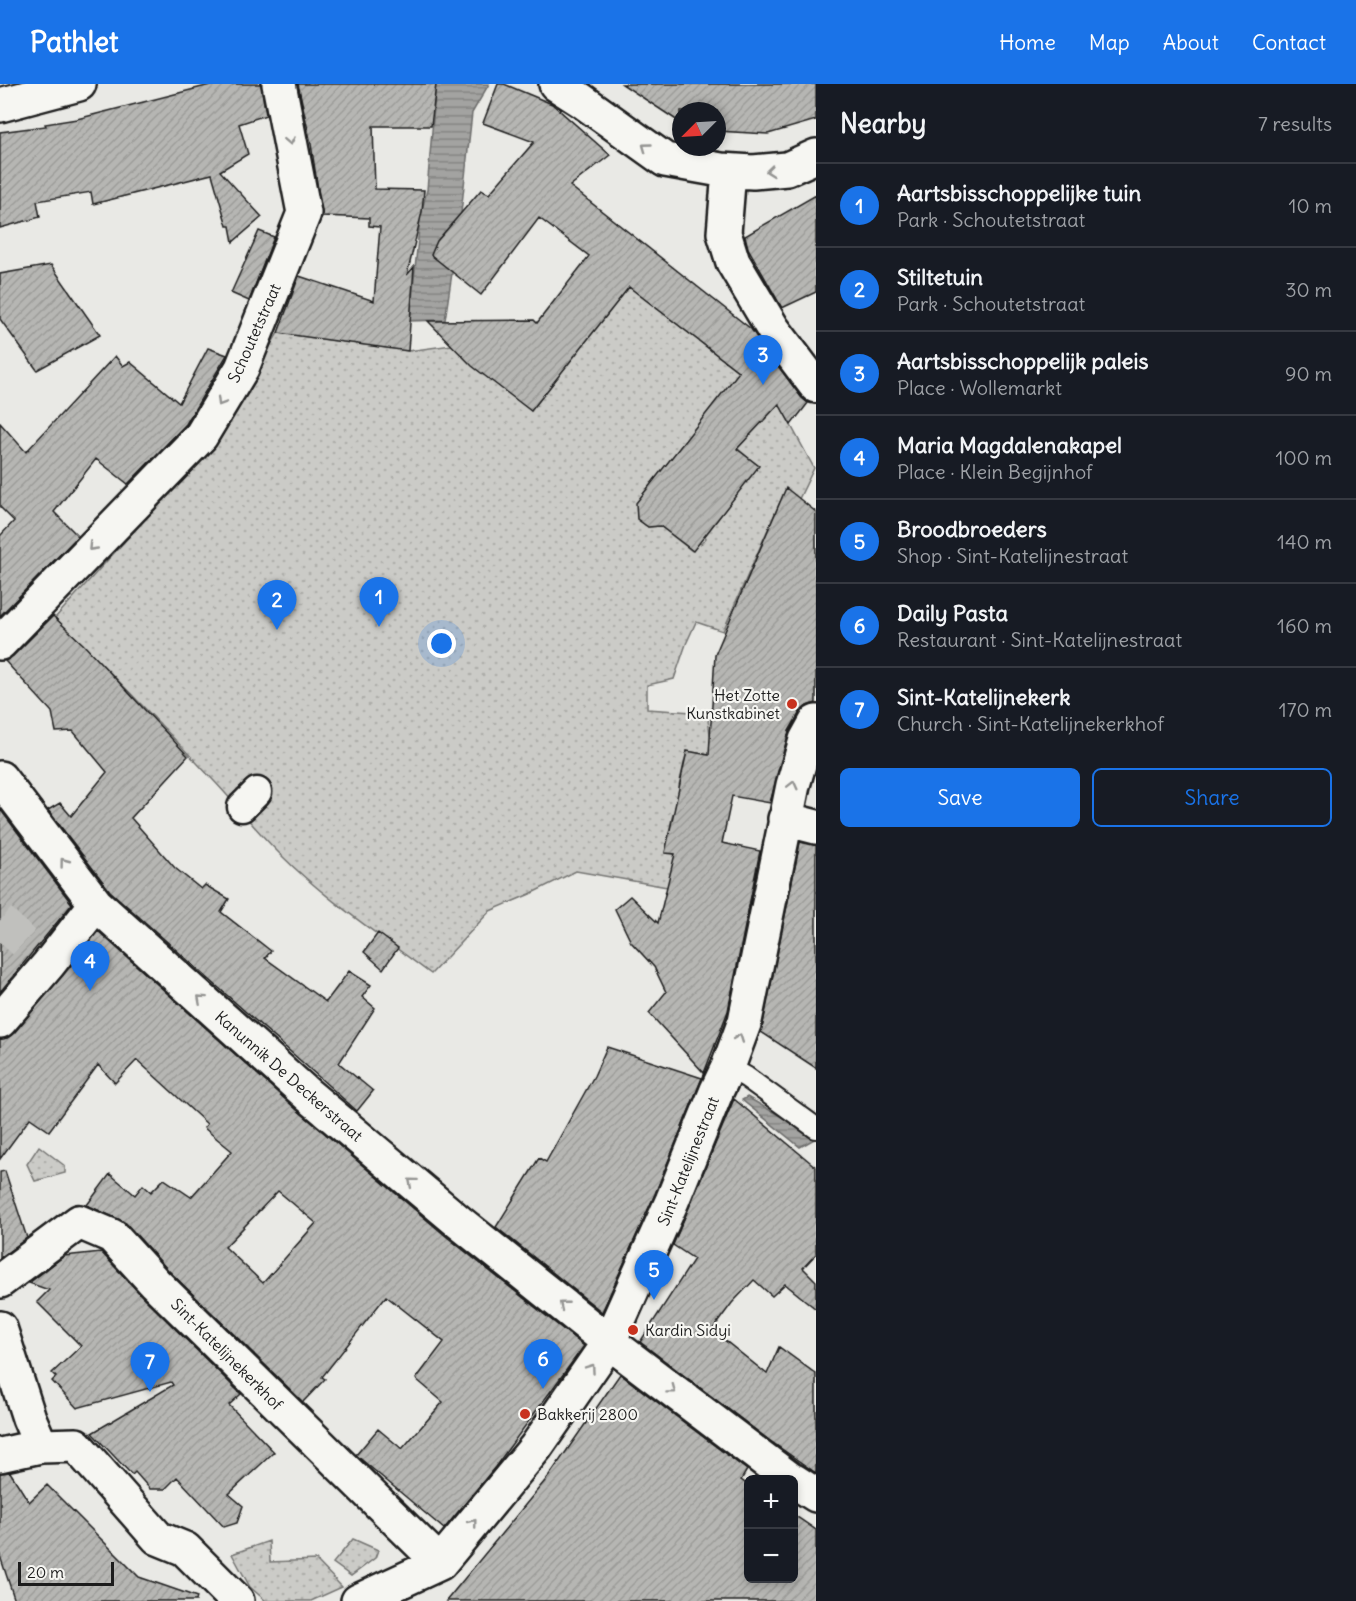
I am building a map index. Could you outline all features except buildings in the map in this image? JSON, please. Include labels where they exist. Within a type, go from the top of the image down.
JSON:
[{"type":"street","points":[[0,105],[79,84]]},
{"type":"street","name":"Schoutetstraat","points":[[0,643],[201,436],[242,368],[304,213],[279,84]]},
{"type":"street","points":[[555,84],[665,160],[729,171],[753,172],[787,169],[816,156]]},
{"type":"street","points":[[729,171],[724,233],[733,262],[773,329],[814,383]]},
{"type":"street","name":"Sint-Katelijnestraat","points":[[358,1601],[440,1563],[536,1447],[609,1342],[672,1201],[746,1021],[801,823],[806,740],[816,722]]},
{"type":"street","name":"Kanunnik De Deckerstraat","points":[[0,778],[96,904],[308,1095],[468,1229],[609,1342],[785,1475]]},
{"type":"street","points":[[0,1021],[96,904]]},
{"type":"street","name":"Sint-Katelijnekerkhof","points":[[0,1281],[79,1222],[112,1236],[155,1283],[440,1563]]},
{"type":"street","points":[[0,1328],[29,1418],[41,1446]]},
{"type":"street","points":[[0,1455],[41,1446],[76,1445],[158,1538],[185,1549],[237,1601]]},
{"type":"street","name":"Kanunnik De Deckerstraat","points":[[798,1484],[816,1495]]},
{"type":"lane","points":[[728,1067],[746,1077],[816,1128]]},
{"type":"shaded area","points":[[436,84],[489,84],[472,113],[461,213],[445,320],[410,321],[420,218],[427,190]]},
{"type":"shaded area","points":[[629,287],[739,372],[641,497],[638,519],[648,527],[660,526],[692,551],[698,542],[701,544],[758,466],[737,448],[775,396],[814,468],[794,509],[780,502],[723,631],[696,622],[674,679],[647,685],[647,709],[707,713],[710,734],[727,734],[722,758],[687,751],[679,785],[684,814],[673,813],[665,852],[675,854],[679,889],[576,871],[490,911],[431,974],[335,902],[298,871],[272,846],[136,698],[55,618],[204,454],[278,333],[408,351],[452,345],[531,411]]},
{"type":"shaded area","points":[[747,1097],[816,1138],[800,1147],[742,1100]]},
{"type":"shaded area","points":[[39,1146],[65,1166],[65,1173],[35,1181],[27,1164]]},
{"type":"shaded area","points":[[353,1539],[378,1550],[375,1558],[351,1576],[333,1563]]},
{"type":"shaded area","points":[[269,1541],[270,1562],[316,1560],[342,1587],[311,1601],[266,1601],[250,1587],[232,1554]]},
{"type":"tunnel","points":[[0,920],[48,965]]},
{"type":"place","name":"Aartsbisschoppelijk paleis","points":[[763,385]]},
{"type":"place","name":"Aartsbisschoppelijke tuin","points":[[379,627]]},
{"type":"place","name":"Stiltetuin","points":[[277,630]]},
{"type":"place","name":"Het Zotte Kunstkabinet","points":[[792,704]]},
{"type":"place","name":"Maria Magdalenakapel","points":[[90,991]]},
{"type":"place","name":"Broodbroeders","points":[[654,1300]]},
{"type":"place","name":"Kardin Sidyi","points":[[633,1330]]},
{"type":"place","name":"Daily Pasta","points":[[543,1389]]},
{"type":"place","name":"Sint-Katelijnekerk","points":[[150,1392]]},
{"type":"place","name":"Bakkerij 2800","points":[[525,1414]]}]
